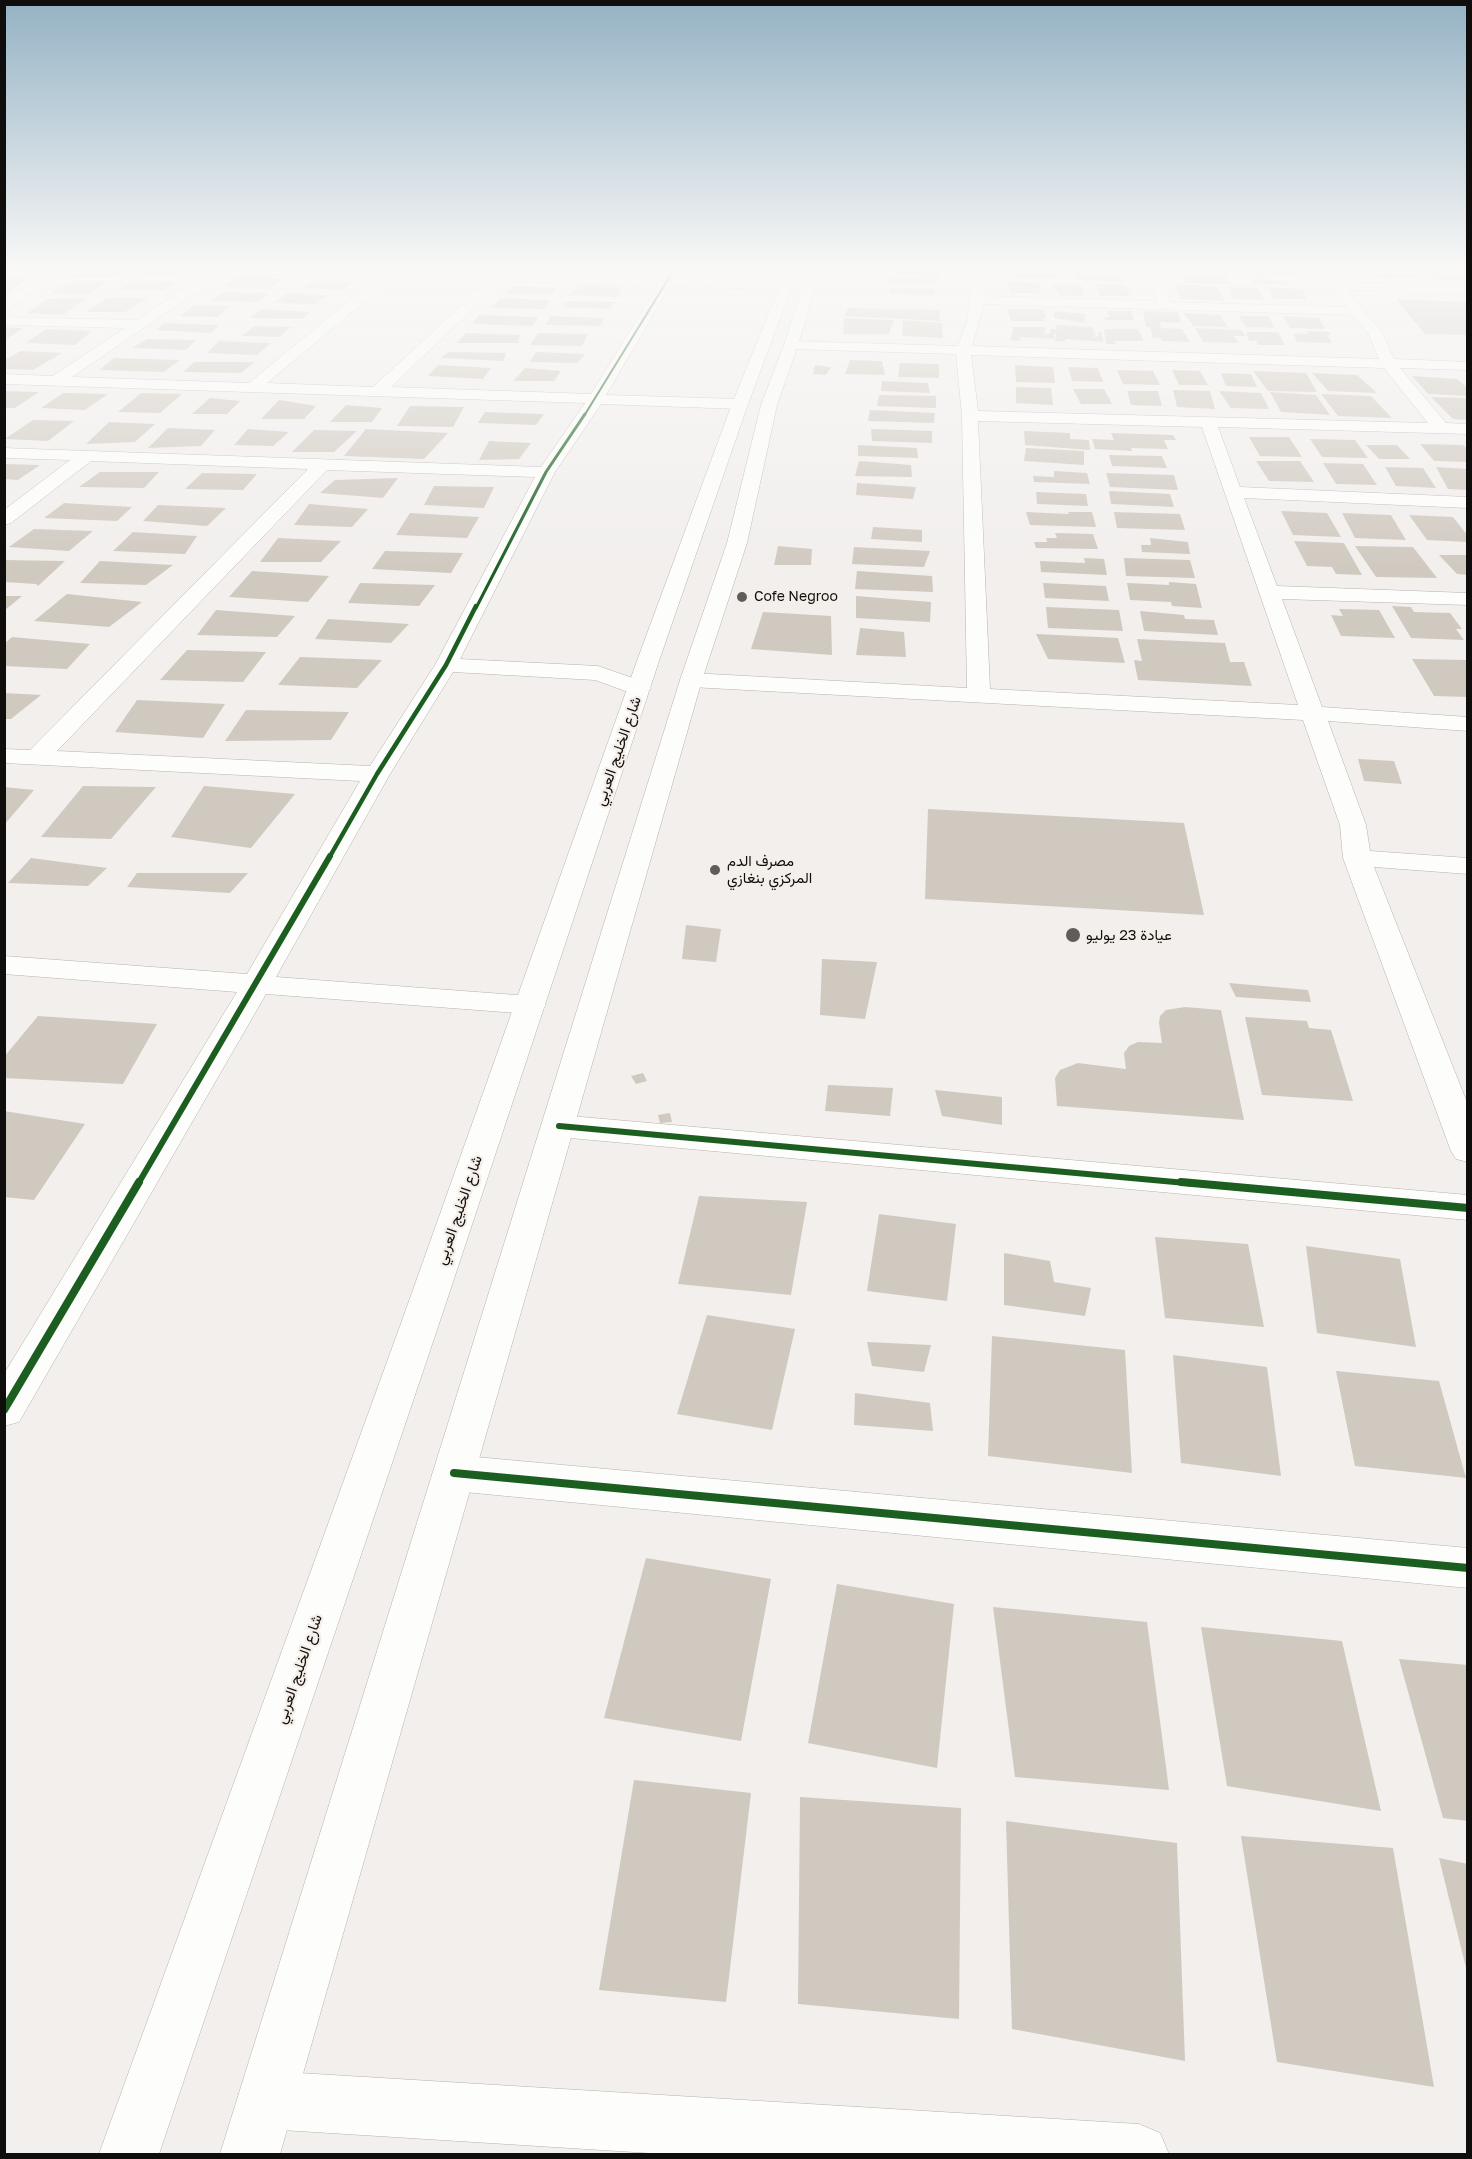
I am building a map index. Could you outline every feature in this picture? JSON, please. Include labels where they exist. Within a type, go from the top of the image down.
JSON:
[{"type":"street","points":[[57,380],[74,369]]},
{"type":"street","points":[[254,386],[275,369]]},
{"type":"street","points":[[378,391],[402,369]]},
{"type":"street","points":[[4,1410],[257,984],[377,774],[446,665],[546,472],[615,369]]},
{"type":"street","name":"شارع الخليج العربي","points":[[129,2154],[644,673],[740,404],[756,369]]},
{"type":"street","points":[[250,2154],[691,680],[737,543],[769,405],[782,369]]},
{"type":"street","points":[[965,369],[969,416],[979,695]]},
{"type":"street","points":[[1393,369],[1441,428]]},
{"type":"street","points":[[4,379],[740,404]]},
{"type":"street","points":[[969,416],[1467,429]]},
{"type":"street","points":[[1208,422],[1353,825],[1358,858],[1467,1151]]},
{"type":"street","points":[[4,453],[546,472]]},
{"type":"street","points":[[4,519],[87,456]]},
{"type":"street","points":[[36,758],[322,465]]},
{"type":"street","points":[[1233,492],[1467,503]]},
{"type":"street","points":[[693,540],[737,543]]},
{"type":"street","points":[[1269,592],[1467,599]]},
{"type":"street","points":[[446,665],[644,673]]},
{"type":"street","points":[[598,672],[644,673]]},
{"type":"street","points":[[691,680],[1313,713],[1467,724]]},
{"type":"street","points":[[4,756],[377,774]]},
{"type":"street","points":[[1358,858],[1467,866]]},
{"type":"street","points":[[4,965],[530,1005]]},
{"type":"street","points":[[559,1126],[1467,1208]]},
{"type":"street","points":[[454,1473],[1467,1568]]},
{"type":"street","points":[[266,2100],[797,2144],[1139,2154]]},
{"type":"building","points":[[4,369],[35,369],[33,370]]},
{"type":"building","points":[[101,369],[168,369],[164,372],[99,370]]},
{"type":"building","points":[[187,369],[246,369],[241,373],[183,372]]},
{"type":"building","points":[[435,369],[490,369],[483,379],[428,376]]},
{"type":"building","points":[[524,369],[561,371],[554,381],[513,381]]},
{"type":"building","points":[[814,369],[830,369],[826,375],[813,374]]},
{"type":"building","points":[[847,369],[884,369],[885,375],[845,374]]},
{"type":"building","points":[[899,369],[939,369],[939,378],[898,377]]},
{"type":"building","points":[[1015,369],[1053,369],[1055,383],[1016,382]]},
{"type":"building","points":[[1069,369],[1098,369],[1103,382],[1072,381]]},
{"type":"building","points":[[1117,370],[1153,371],[1160,385],[1123,384]]},
{"type":"building","points":[[1172,370],[1200,371],[1208,385],[1179,385]]},
{"type":"building","points":[[1253,371],[1306,373],[1317,392],[1268,391]]},
{"type":"building","points":[[1221,373],[1251,374],[1257,387],[1226,386]]},
{"type":"building","points":[[1312,373],[1357,375],[1377,393],[1328,391]]},
{"type":"building","points":[[1412,376],[1457,379],[1468,388],[1468,396],[1428,394]]},
{"type":"building","points":[[882,381],[928,383],[930,393],[881,391]]},
{"type":"building","points":[[1016,387],[1051,388],[1053,405],[1016,403]]},
{"type":"building","points":[[1073,389],[1104,389],[1112,404],[1081,404]]},
{"type":"building","points":[[1173,390],[1210,391],[1215,409],[1177,407]]},
{"type":"building","points":[[4,391],[39,392],[15,408],[4,408]]},
{"type":"building","points":[[1127,391],[1158,391],[1162,406],[1131,405]]},
{"type":"building","points":[[1219,391],[1261,393],[1269,409],[1231,408]]},
{"type":"building","points":[[1270,392],[1316,395],[1330,415],[1281,412]]},
{"type":"building","points":[[63,393],[108,394],[85,410],[41,408]]},
{"type":"building","points":[[141,393],[182,394],[160,413],[118,412]]},
{"type":"building","points":[[1321,394],[1371,396],[1392,418],[1338,416]]},
{"type":"building","points":[[879,395],[936,396],[936,408],[877,406]]},
{"type":"building","points":[[1431,397],[1468,398],[1468,420],[1453,419]]},
{"type":"building","points":[[210,398],[240,401],[227,414],[192,414]]},
{"type":"building","points":[[279,400],[316,406],[304,419],[261,419]]},
{"type":"building","points":[[346,405],[382,408],[372,422],[330,422]]},
{"type":"building","points":[[410,406],[464,407],[453,427],[397,426]]},
{"type":"building","points":[[870,410],[935,413],[934,423],[868,421]]},
{"type":"building","points":[[485,412],[544,414],[536,425],[478,423]]},
{"type":"building","points":[[33,420],[74,421],[48,441],[5,439]]},
{"type":"building","points":[[109,422],[155,424],[135,442],[86,444]]},
{"type":"building","points":[[168,428],[215,430],[201,446],[148,448]]},
{"type":"building","points":[[248,429],[289,432],[273,446],[234,445]]},
{"type":"building","points":[[366,429],[448,433],[424,459],[344,456]]},
{"type":"building","points":[[871,429],[932,431],[932,443],[872,441]]},
{"type":"building","points":[[314,430],[357,431],[334,452],[292,452]]},
{"type":"building","points":[[1024,431],[1070,433],[1070,439],[1089,440],[1090,450],[1025,445]]},
{"type":"building","points":[[1111,433],[1173,435],[1176,440],[1164,440],[1168,449],[1131,448],[1132,451],[1095,449],[1092,439],[1114,440]]},
{"type":"building","points":[[1249,437],[1289,437],[1302,457],[1260,456]]},
{"type":"building","points":[[1310,439],[1355,440],[1368,458],[1322,457]]},
{"type":"building","points":[[489,441],[531,443],[519,459],[479,460]]},
{"type":"building","points":[[1420,444],[1463,445],[1468,449],[1468,462],[1434,461]]},
{"type":"building","points":[[858,445],[917,448],[918,458],[858,456]]},
{"type":"building","points":[[1366,445],[1397,445],[1410,459],[1379,459]]},
{"type":"building","points":[[1026,448],[1084,451],[1084,465],[1024,461]]},
{"type":"building","points":[[1109,455],[1162,456],[1167,468],[1112,466]]},
{"type":"building","points":[[859,461],[911,465],[912,477],[855,476]]},
{"type":"building","points":[[1256,461],[1300,461],[1314,482],[1269,481]]},
{"type":"building","points":[[1323,463],[1363,464],[1377,485],[1336,484]]},
{"type":"building","points":[[4,464],[40,465],[18,480],[4,479]]},
{"type":"building","points":[[1385,467],[1423,468],[1436,488],[1396,486]]},
{"type":"building","points":[[1436,467],[1468,469],[1468,490],[1448,489]]},
{"type":"building","points":[[1054,471],[1087,473],[1090,484],[1034,482],[1033,476],[1054,477]]},
{"type":"building","points":[[100,472],[159,472],[144,488],[79,487]]},
{"type":"building","points":[[202,473],[257,474],[243,490],[185,489]]},
{"type":"building","points":[[1106,473],[1174,475],[1178,490],[1110,487]]},
{"type":"building","points":[[398,478],[383,498],[320,493],[335,480]]},
{"type":"building","points":[[857,483],[916,487],[913,499],[856,495]]},
{"type":"building","points":[[434,486],[494,487],[484,508],[424,505]]},
{"type":"building","points":[[1109,491],[1170,494],[1174,507],[1111,504]]},
{"type":"building","points":[[1036,492],[1086,494],[1088,506],[1037,504]]},
{"type":"building","points":[[64,503],[132,507],[117,521],[44,518]]},
{"type":"building","points":[[309,504],[368,509],[352,527],[294,525]]},
{"type":"building","points":[[158,505],[226,508],[207,526],[143,521]]},
{"type":"building","points":[[1281,511],[1327,513],[1341,537],[1293,535]]},
{"type":"building","points":[[1026,512],[1069,514],[1068,512],[1092,512],[1096,527],[1030,525]]},
{"type":"building","points":[[1114,512],[1180,514],[1185,530],[1117,528]]},
{"type":"building","points":[[410,513],[479,517],[467,538],[396,535]]},
{"type":"building","points":[[1342,513],[1391,515],[1406,540],[1355,538]]},
{"type":"building","points":[[1409,515],[1453,517],[1468,536],[1468,542],[1427,540]]},
{"type":"building","points":[[873,527],[922,530],[922,542],[871,539]]},
{"type":"building","points":[[34,529],[93,531],[69,551],[9,547]]},
{"type":"building","points":[[133,532],[197,536],[185,554],[113,551]]},
{"type":"building","points":[[1055,533],[1093,534],[1098,549],[1036,548],[1034,542],[1047,542],[1046,538],[1057,538]]},
{"type":"building","points":[[278,538],[341,541],[321,562],[260,562]]},
{"type":"building","points":[[1150,538],[1188,542],[1190,554],[1142,552],[1141,545],[1151,545]]},
{"type":"building","points":[[1294,541],[1344,543],[1362,575],[1336,574],[1332,567],[1307,566]]},
{"type":"building","points":[[778,546],[812,549],[811,565],[774,565]]},
{"type":"building","points":[[1355,546],[1413,547],[1437,578],[1376,577]]},
{"type":"building","points":[[854,547],[930,551],[924,567],[852,564]]},
{"type":"building","points":[[385,551],[463,553],[451,573],[372,569]]},
{"type":"building","points":[[1439,555],[1468,555],[1468,575],[1457,574]]},
{"type":"building","points":[[1084,558],[1104,559],[1107,575],[1041,572],[1040,561],[1085,563]]},
{"type":"building","points":[[1124,558],[1190,560],[1195,578],[1126,576]]},
{"type":"building","points":[[4,560],[65,561],[38,586],[4,582]]},
{"type":"building","points":[[100,561],[173,565],[146,585],[80,583]]},
{"type":"building","points":[[252,571],[329,576],[308,602],[229,597]]},
{"type":"building","points":[[857,571],[932,576],[933,592],[855,589]]},
{"type":"building","points":[[1169,582],[1196,584],[1202,608],[1172,606],[1171,602],[1130,600],[1127,583],[1169,585]]},
{"type":"building","points":[[360,583],[435,585],[419,606],[348,603]]},
{"type":"building","points":[[1043,583],[1106,586],[1109,601],[1045,598]]},
{"type":"building","points":[[67,594],[142,602],[109,627],[34,621]]},
{"type":"building","points":[[4,596],[22,596],[4,611]]},
{"type":"building","points":[[856,596],[931,602],[930,622],[856,618]]},
{"type":"building","points":[[1392,606],[1411,607],[1414,612],[1450,613],[1462,629],[1456,629],[1464,640],[1411,638]]},
{"type":"building","points":[[1046,607],[1119,610],[1123,631],[1048,628]]},
{"type":"building","points":[[1339,609],[1379,610],[1395,638],[1341,636],[1331,615],[1343,616]]},
{"type":"building","points":[[216,610],[295,616],[277,637],[197,635]]},
{"type":"building","points":[[1140,611],[1184,615],[1185,619],[1214,620],[1218,635],[1144,631]]},
{"type":"building","points":[[763,612],[831,616],[832,655],[751,649]]},
{"type":"building","points":[[328,619],[409,624],[391,643],[315,639]]},
{"type":"building","points":[[860,628],[904,632],[906,657],[856,655]]},
{"type":"building","points":[[1036,634],[1118,638],[1125,663],[1048,659]]},
{"type":"building","points":[[12,637],[90,644],[67,669],[4,666],[4,644]]},
{"type":"building","points":[[1137,639],[1225,643],[1230,662],[1244,662],[1252,686],[1138,680],[1134,660],[1142,661]]},
{"type":"building","points":[[187,650],[266,652],[243,682],[160,680]]},
{"type":"building","points":[[300,657],[382,660],[357,688],[278,685]]},
{"type":"building","points":[[1412,659],[1468,660],[1468,697],[1434,696]]},
{"type":"building","points":[[4,693],[41,695],[11,719],[4,719]]},
{"type":"building","points":[[137,700],[225,704],[203,738],[115,732]]},
{"type":"building","points":[[246,710],[349,712],[331,740],[225,741]]},
{"type":"building","points":[[1358,759],[1394,761],[1402,784],[1364,781]]},
{"type":"building","points":[[83,786],[156,787],[111,839],[41,837]]},
{"type":"building","points":[[204,786],[295,794],[251,848],[171,837]]},
{"type":"building","points":[[4,787],[34,790],[4,825]]},
{"type":"building","points":[[928,809],[1184,823],[1204,915],[925,899]]},
{"type":"building","points":[[31,858],[107,868],[88,886],[8,883]]},
{"type":"building","points":[[137,873],[248,873],[230,893],[127,887]]},
{"type":"building","points":[[686,925],[721,929],[716,962],[682,959]]},
{"type":"building","points":[[822,959],[877,962],[865,1019],[820,1015]]},
{"type":"building","points":[[1229,983],[1308,990],[1311,1002],[1236,997]]},
{"type":"building","points":[[1185,1007],[1221,1010],[1244,1120],[1057,1106],[1055,1078],[1060,1070],[1078,1063],[1126,1069],[1124,1053],[1129,1046],[1138,1042],[1162,1043],[1160,1016],[1166,1010]]},
{"type":"building","points":[[38,1016],[157,1024],[123,1084],[4,1078],[4,1057]]},
{"type":"building","points":[[1245,1017],[1307,1021],[1309,1028],[1331,1030],[1353,1101],[1262,1095]]},
{"type":"building","points":[[643,1073],[647,1081],[636,1084],[631,1076]]},
{"type":"building","points":[[828,1085],[893,1088],[890,1116],[825,1111]]},
{"type":"building","points":[[935,1090],[1002,1097],[1002,1125],[942,1116]]},
{"type":"building","points":[[4,1111],[85,1124],[34,1200],[4,1197]]},
{"type":"building","points":[[670,1113],[672,1122],[660,1123],[658,1115]]},
{"type":"building","points":[[699,1196],[807,1202],[791,1295],[678,1284]]},
{"type":"building","points":[[879,1214],[956,1224],[947,1301],[867,1291]]},
{"type":"building","points":[[1155,1237],[1248,1244],[1264,1327],[1165,1318]]},
{"type":"building","points":[[1306,1246],[1400,1259],[1416,1347],[1317,1333]]},
{"type":"building","points":[[1004,1253],[1050,1261],[1054,1282],[1091,1288],[1085,1316],[1004,1305]]},
{"type":"building","points":[[707,1315],[795,1329],[772,1430],[677,1414]]},
{"type":"building","points":[[992,1336],[1125,1350],[1132,1473],[988,1456]]},
{"type":"building","points":[[867,1342],[931,1345],[924,1372],[872,1366]]},
{"type":"building","points":[[1173,1355],[1267,1367],[1281,1476],[1181,1463]]},
{"type":"building","points":[[1336,1371],[1439,1381],[1466,1478],[1355,1466]]},
{"type":"building","points":[[855,1393],[930,1403],[933,1431],[854,1425]]},
{"type":"building","points":[[646,1558],[771,1579],[741,1741],[604,1718]]},
{"type":"building","points":[[837,1584],[954,1604],[937,1768],[808,1743]]},
{"type":"building","points":[[993,1607],[1147,1622],[1169,1790],[1015,1777]]},
{"type":"building","points":[[1201,1627],[1342,1641],[1381,1811],[1227,1786]]},
{"type":"building","points":[[1399,1659],[1468,1665],[1468,1821],[1443,1818]]},
{"type":"building","points":[[634,1780],[751,1793],[726,2002],[599,1990]]},
{"type":"building","points":[[800,1797],[961,1808],[959,2019],[798,2004]]},
{"type":"building","points":[[1006,1821],[1177,1843],[1185,2061],[1012,2029]]},
{"type":"building","points":[[1241,1836],[1393,1848],[1434,2087],[1277,2062]]},
{"type":"building","points":[[1439,1858],[1468,1864],[1468,1972],[1467,1972]]},
{"type":"cycle path","points":[[4,1410],[257,984],[377,774],[446,665],[546,472],[614,369]]},
{"type":"cycle path","points":[[559,1126],[1468,1208]]},
{"type":"cycle path","points":[[454,1473],[1468,1568]]},
{"type":"place","name":"Cofe Negroo","points":[[742,597]]},
{"type":"place","name":"مصرف الدم المركزي بنغازي","points":[[715,870]]},
{"type":"place","name":"عيادة 23 يوليو","points":[[1073,935]]}]
